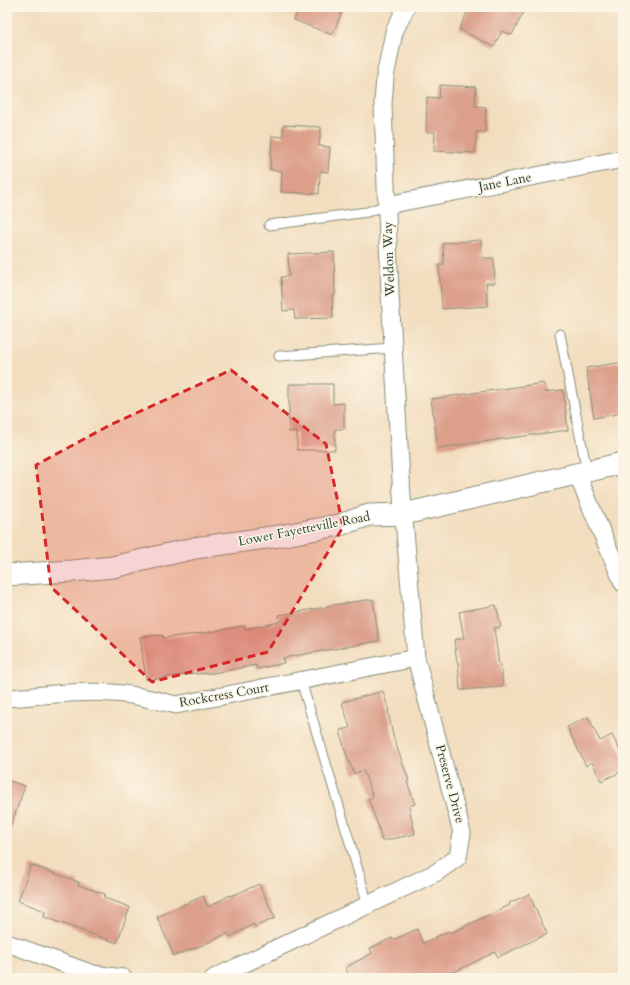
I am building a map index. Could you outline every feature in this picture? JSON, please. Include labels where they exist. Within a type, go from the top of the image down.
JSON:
[{"type":"street","name":"Weldon Way","points":[[404,514],[393,348],[386,205],[383,97],[385,77],[394,32],[406,7]]},
{"type":"street","name":"Jane Lane","points":[[386,205],[623,159]]},
{"type":"street","name":"Lower Fayetteville Road","points":[[7,575],[72,571],[113,566],[195,548],[279,536],[339,525],[369,515],[404,514],[623,463]]},
{"type":"street","points":[[582,472],[623,583]]},
{"type":"street","name":"Preserve Drive","points":[[214,978],[437,872],[458,858],[462,833],[416,658],[404,514]]},
{"type":"street","name":"Rockcress Court","points":[[7,698],[76,693],[113,693],[176,705],[416,658]]},
{"type":"street","points":[[7,943],[93,974],[123,978]]},
{"type":"lane","points":[[269,225],[367,212],[386,205]]},
{"type":"lane","points":[[560,334],[582,472]]},
{"type":"lane","points":[[279,356],[393,348]]},
{"type":"lane","points":[[301,681],[368,905]]},
{"type":"highlighted area","points":[[231,370],[326,444],[343,527],[268,652],[152,682],[51,587],[36,465],[110,425]]},
{"type":"building","points":[[299,7],[344,7],[332,35],[294,20]]},
{"type":"building","points":[[470,7],[515,7],[524,11],[512,35],[502,31],[494,47],[459,29]]},
{"type":"building","points":[[440,85],[476,87],[475,106],[486,107],[485,132],[476,132],[475,153],[434,151],[435,132],[426,132],[427,97],[439,98]]},
{"type":"building","points":[[283,125],[321,127],[319,146],[330,147],[328,172],[320,171],[319,194],[281,192],[282,171],[270,170],[272,136],[283,137]]},
{"type":"building","points":[[481,240],[482,258],[494,258],[495,283],[486,283],[488,306],[442,309],[439,265],[444,265],[443,243]]},
{"type":"building","points":[[334,252],[335,296],[332,296],[333,318],[295,319],[294,310],[283,311],[281,277],[289,276],[288,254]]},
{"type":"building","points":[[623,362],[623,413],[594,418],[586,368]]},
{"type":"building","points":[[544,383],[545,392],[563,390],[568,430],[438,448],[431,399]]},
{"type":"building","points":[[289,384],[333,384],[333,404],[344,403],[344,429],[335,429],[335,450],[297,450],[297,432],[289,432]]},
{"type":"building","points":[[373,599],[379,641],[283,658],[284,663],[257,669],[256,665],[213,673],[196,673],[146,680],[140,637],[162,635],[163,638],[244,626],[245,629],[280,622],[279,615]]},
{"type":"building","points":[[496,605],[501,627],[494,628],[499,665],[501,665],[503,687],[460,690],[458,662],[454,640],[464,638],[459,612]]},
{"type":"building","points":[[383,691],[389,711],[393,736],[409,781],[407,782],[415,804],[409,806],[415,834],[382,841],[378,825],[368,799],[373,797],[363,770],[354,774],[344,748],[340,730],[350,728],[342,702]]},
{"type":"building","points":[[588,717],[600,741],[612,735],[623,757],[623,771],[601,781],[592,762],[586,766],[567,727]]},
{"type":"building","points":[[7,780],[25,786],[9,831],[7,831]]},
{"type":"building","points":[[31,865],[79,882],[78,885],[105,894],[104,898],[130,907],[117,943],[44,917],[45,911],[18,901]]},
{"type":"building","points":[[259,884],[275,918],[255,927],[254,924],[230,937],[228,933],[203,945],[174,956],[157,917],[203,896],[208,907],[230,895],[231,896]]},
{"type":"building","points":[[529,894],[547,934],[498,957],[495,952],[442,978],[351,978],[345,968],[372,953],[370,948],[392,938],[393,940],[417,929],[423,943],[449,931],[451,933],[510,905],[509,903]]}]
